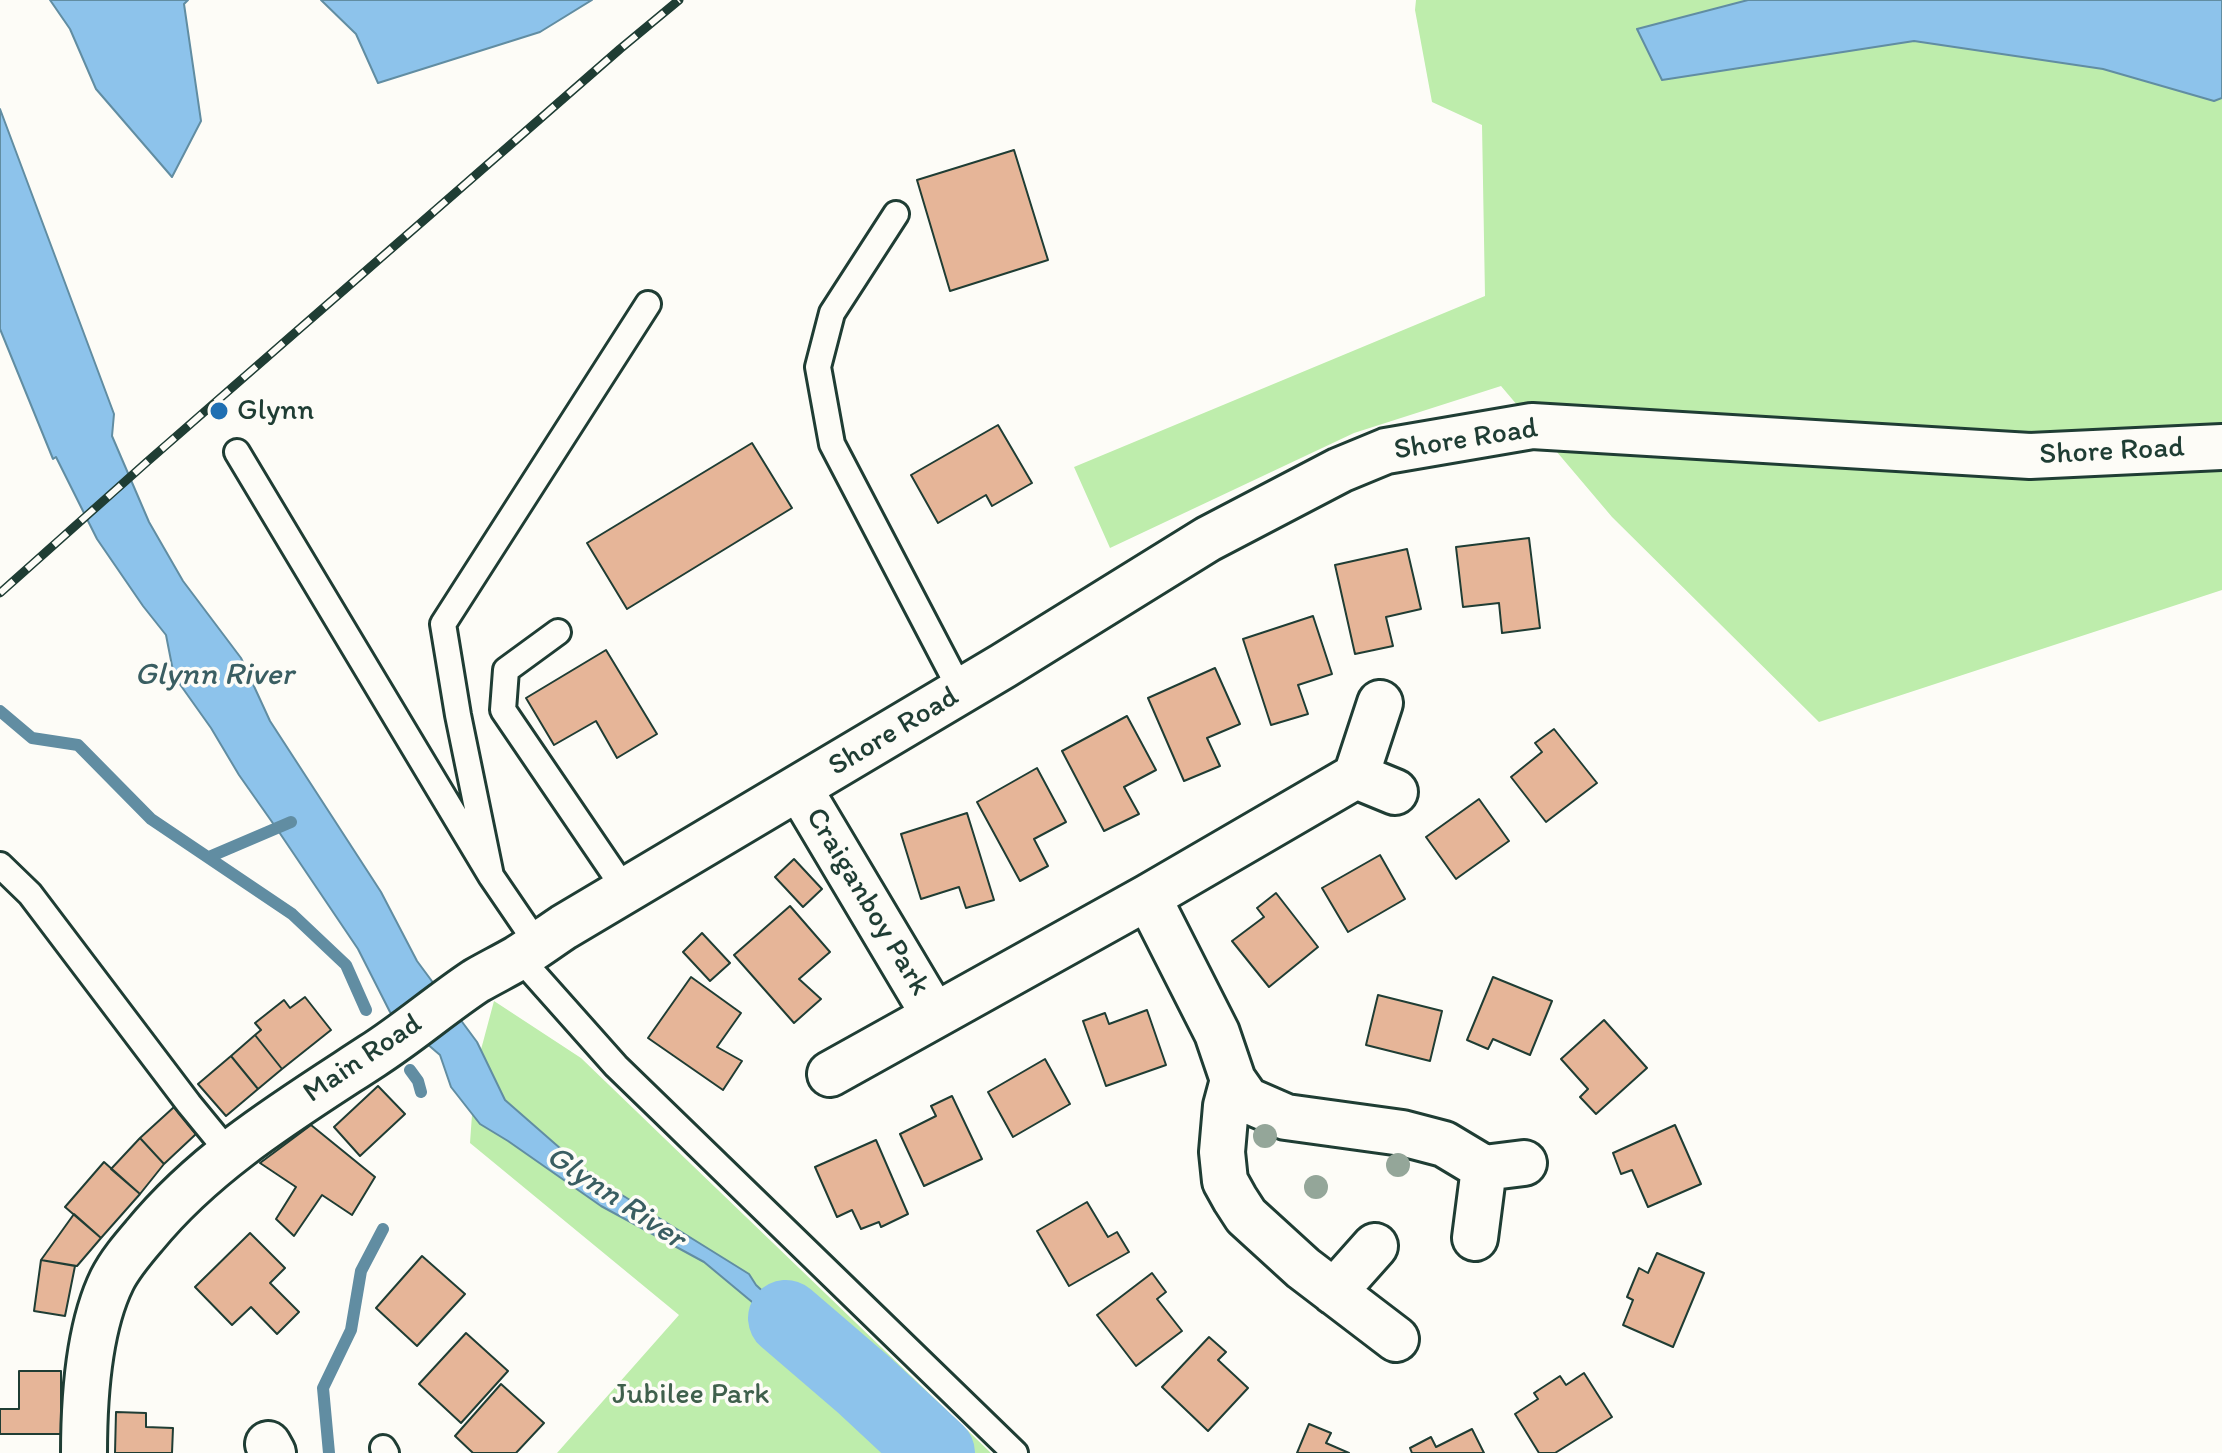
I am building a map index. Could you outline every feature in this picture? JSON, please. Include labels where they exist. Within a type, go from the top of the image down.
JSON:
[{"type":"main road","name":"Shore Road","points":[[799,788],[1208,539],[1340,470],[1386,451],[1532,426],[2030,456],[2222,447]]},
{"type":"main road","name":"Craiganboy Park","points":[[830,1074],[1148,897],[1375,784],[1380,703]]},
{"type":"main road","name":"Main Road","points":[[84,1453],[94,1336],[102,1305],[128,1254],[158,1218],[190,1187],[272,1120],[376,1054],[477,981],[799,788]]},
{"type":"main road","name":"Craiganboy Park","points":[[799,788],[934,1015]]},
{"type":"main road","points":[[1148,897],[1217,1033],[1233,1080],[1247,1100],[1286,1117],[1416,1136],[1504,1166],[1475,1238]]},
{"type":"main road","points":[[1233,1080],[1226,1106],[1222,1152],[1225,1181],[1246,1216],[1303,1268],[1396,1339]]},
{"type":"main road","points":[[1334,1292],[1375,1246]]},
{"type":"lane","points":[[896,214],[832,313],[818,367],[832,444],[961,691]]},
{"type":"lane","points":[[491,876],[443,624],[648,304]]},
{"type":"lane","points":[[237,452],[491,876],[529,951],[616,1066],[1015,1453]]},
{"type":"lane","points":[[558,632],[506,670],[503,710],[626,891]]},
{"type":"lane","points":[[0,865],[30,894],[230,1154]]},
{"type":"green space","points":[[1416,0],[1748,0],[1638,29],[1662,80],[1914,41],[2103,69],[2213,101],[2222,98],[2222,590],[1819,722],[1612,517],[1501,386],[1354,433],[1110,548],[1074,467],[1485,296],[1482,125],[1432,102],[1415,10]]},
{"type":"green space","name":"Jubilee Park","points":[[494,1001],[581,1058],[991,1453],[557,1453],[679,1315],[470,1143],[475,1072]]},
{"type":"water","points":[[50,0],[188,0],[184,4],[201,121],[172,177],[96,89],[70,29]]},
{"type":"water","points":[[321,0],[592,0],[540,32],[378,83],[356,34]]},
{"type":"water","points":[[1748,0],[2222,0],[2222,98],[2214,101],[2103,69],[1914,41],[1662,80],[1637,29]]},
{"type":"water","name":"Glynn River","points":[[0,109],[114,414],[112,436],[149,522],[183,581],[241,658],[270,721],[381,892],[417,961],[477,1042],[505,1100],[593,1177],[749,1274],[756,1285],[864,1385],[799,1341],[704,1262],[601,1206],[480,1124],[451,1087],[440,1055],[390,1012],[358,949],[174,676],[166,635],[97,539],[56,457],[53,459],[0,329]]},
{"type":"building","points":[[1014,150],[1048,260],[950,291],[917,180]]},
{"type":"building","points":[[998,425],[1032,483],[992,506],[986,495],[938,523],[911,475]]},
{"type":"building","points":[[752,443],[792,508],[627,609],[587,543]]},
{"type":"building","points":[[1529,538],[1540,628],[1502,633],[1499,603],[1463,607],[1456,547]]},
{"type":"building","points":[[1407,549],[1421,609],[1386,617],[1393,646],[1355,654],[1335,565]]},
{"type":"building","points":[[1313,616],[1332,674],[1298,685],[1308,714],[1271,725],[1243,639]]},
{"type":"building","points":[[606,650],[657,734],[617,758],[596,721],[554,745],[526,698]]},
{"type":"building","points":[[1215,668],[1240,724],[1207,738],[1220,766],[1184,781],[1148,698]]},
{"type":"building","points":[[1127,716],[1156,770],[1124,787],[1139,814],[1104,831],[1062,751]]},
{"type":"building","points":[[1554,729],[1597,783],[1546,822],[1511,777],[1542,752],[1535,743]]},
{"type":"building","points":[[1037,768],[1066,822],[1034,839],[1048,866],[1020,881],[977,802]]},
{"type":"building","points":[[1479,799],[1509,841],[1456,879],[1426,837]]},
{"type":"building","points":[[967,813],[994,900],[966,908],[959,887],[921,899],[901,834]]},
{"type":"building","points":[[1380,855],[1405,899],[1348,932],[1322,888]]},
{"type":"building","points":[[794,859],[822,889],[803,907],[775,877]]},
{"type":"building","points":[[1276,893],[1318,947],[1269,987],[1232,941],[1264,917],[1257,908]]},
{"type":"building","points":[[790,906],[830,952],[799,979],[821,999],[794,1023],[734,955]]},
{"type":"building","points":[[702,933],[730,963],[710,981],[683,952]]},
{"type":"building","points":[[691,977],[741,1013],[717,1047],[742,1061],[723,1090],[648,1038]]},
{"type":"building","points":[[1493,977],[1552,1001],[1530,1055],[1493,1039],[1488,1049],[1467,1040]]},
{"type":"building","points":[[1378,995],[1442,1011],[1430,1061],[1366,1045]]},
{"type":"building","points":[[305,997],[331,1030],[282,1069],[255,1035],[261,1030],[255,1023],[284,1000],[290,1008]]},
{"type":"building","points":[[1147,1010],[1166,1065],[1106,1086],[1083,1021],[1105,1013],[1109,1024]]},
{"type":"building","points":[[1604,1020],[1647,1068],[1596,1114],[1580,1097],[1588,1089],[1561,1059]]},
{"type":"building","points":[[255,1035],[282,1069],[258,1089],[231,1056]]},
{"type":"building","points":[[231,1056],[258,1089],[226,1116],[198,1084]]},
{"type":"building","points":[[1045,1059],[1070,1104],[1013,1137],[988,1092]]},
{"type":"building","points":[[378,1086],[405,1114],[360,1156],[334,1127]]},
{"type":"building","points":[[952,1096],[982,1159],[924,1186],[900,1134],[936,1116],[931,1106]]},
{"type":"building","points":[[174,1107],[196,1134],[164,1164],[140,1138]]},
{"type":"building","points":[[311,1125],[375,1177],[352,1215],[322,1195],[294,1236],[276,1219],[296,1187],[260,1163]]},
{"type":"building","points":[[1675,1125],[1701,1184],[1648,1207],[1632,1170],[1621,1174],[1613,1153]]},
{"type":"building","points":[[140,1138],[164,1164],[140,1194],[111,1169]]},
{"type":"building","points":[[876,1140],[908,1214],[881,1227],[879,1222],[861,1229],[852,1210],[837,1217],[815,1167]]},
{"type":"building","points":[[104,1162],[140,1194],[101,1238],[65,1207]]},
{"type":"building","points":[[1087,1202],[1108,1237],[1117,1232],[1129,1252],[1069,1286],[1037,1231]]},
{"type":"building","points":[[74,1214],[101,1238],[77,1266],[41,1260]]},
{"type":"building","points":[[250,1233],[285,1268],[270,1283],[299,1312],[277,1334],[251,1307],[232,1325],[195,1287]]},
{"type":"building","points":[[1657,1253],[1704,1273],[1673,1347],[1623,1325],[1633,1300],[1627,1297],[1639,1268],[1648,1273]]},
{"type":"building","points":[[422,1256],[465,1294],[417,1346],[376,1308]]},
{"type":"building","points":[[41,1260],[75,1266],[65,1316],[34,1311]]},
{"type":"building","points":[[1152,1273],[1166,1292],[1157,1299],[1182,1331],[1136,1366],[1097,1315]]},
{"type":"building","points":[[466,1333],[508,1371],[461,1423],[419,1384]]},
{"type":"building","points":[[1209,1337],[1226,1352],[1218,1360],[1248,1388],[1208,1431],[1162,1387]]},
{"type":"building","points":[[19,1371],[61,1371],[61,1434],[0,1434],[0,1409],[19,1409]]},
{"type":"building","points":[[1584,1373],[1612,1417],[1555,1453],[1539,1453],[1515,1414],[1538,1399],[1534,1393],[1560,1376],[1566,1385]]},
{"type":"building","points":[[501,1384],[544,1423],[516,1453],[473,1453],[455,1436]]},
{"type":"building","points":[[116,1412],[146,1413],[146,1427],[173,1428],[172,1453],[115,1453]]},
{"type":"building","points":[[1309,1424],[1331,1433],[1326,1443],[1349,1453],[1297,1453]]},
{"type":"building","points":[[1472,1429],[1484,1453],[1412,1453],[1410,1448],[1431,1437],[1436,1447]]},
{"type":"waterway","points":[[0,711],[32,738],[78,745],[151,819],[292,914],[346,965],[366,1010]]},
{"type":"waterway","points":[[209,857],[291,822]]},
{"type":"waterway","points":[[410,1070],[421,1092]]},
{"type":"waterway","points":[[329,1453],[323,1388],[351,1330],[361,1271],[383,1229]]},
{"type":"waterway","name":"Glynn River","points":[[786,1318],[937,1453]]},
{"type":"railway","points":[[0,593],[679,0]]},
{"type":"place","name":"Glynn","points":[[219,411]]}]
